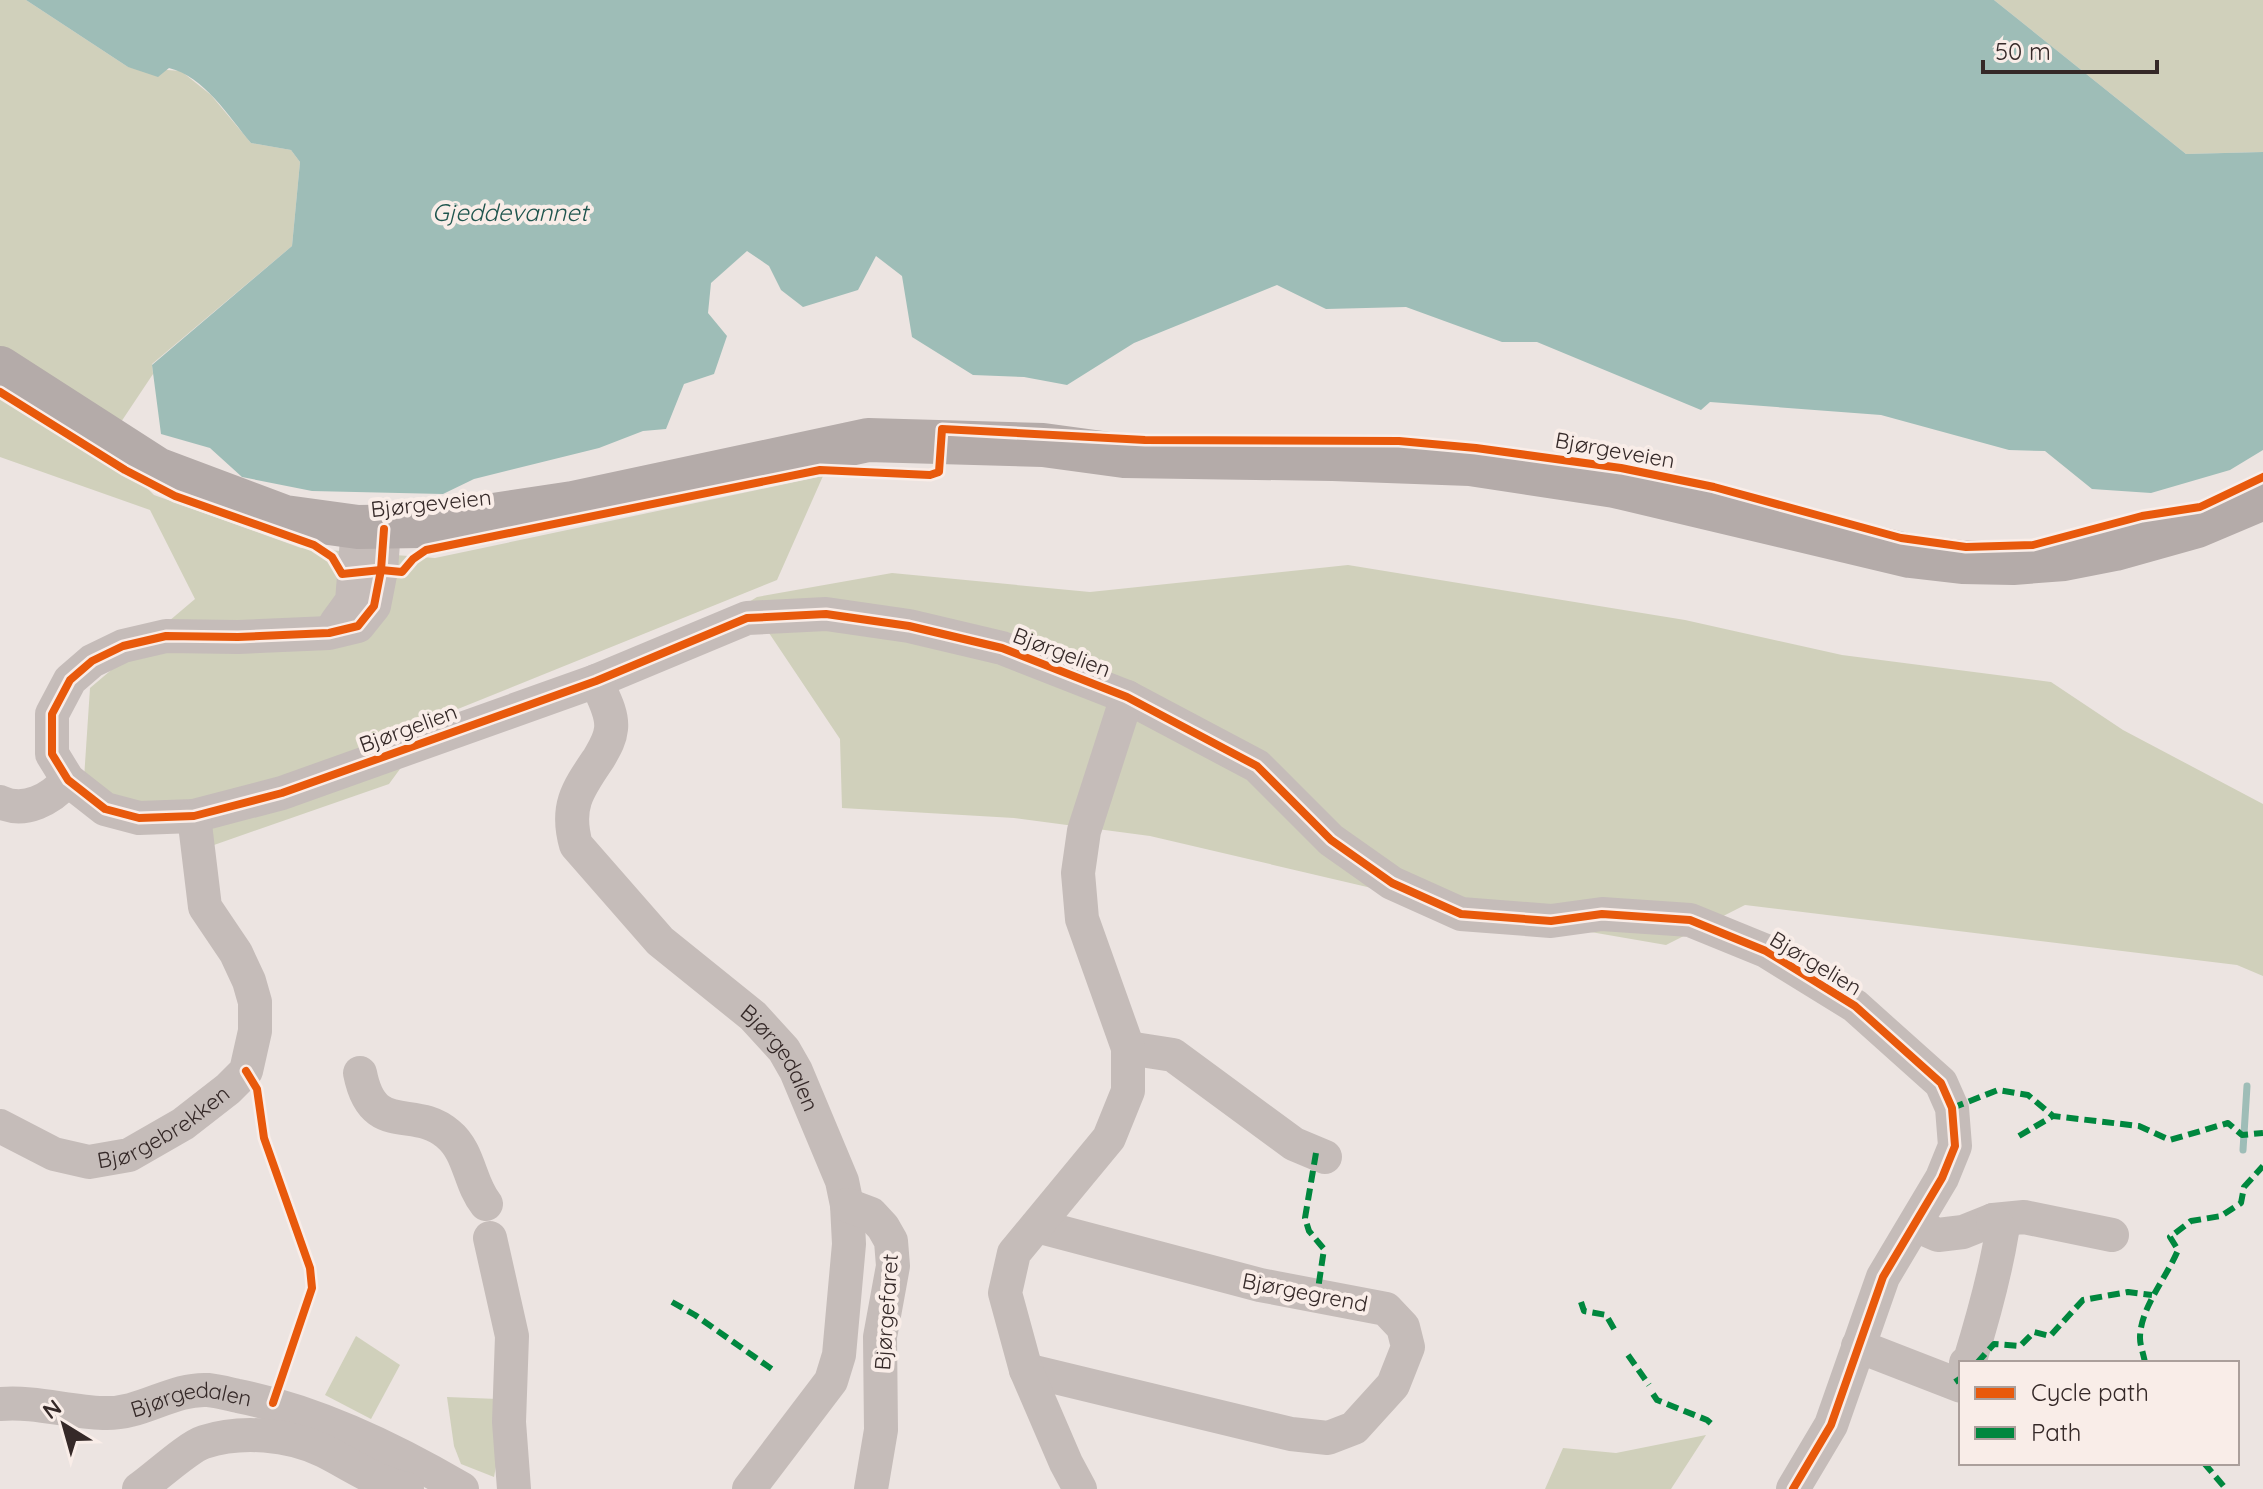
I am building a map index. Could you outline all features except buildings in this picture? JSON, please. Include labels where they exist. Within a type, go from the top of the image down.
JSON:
[{"type":"main road","name":"Bjørgeveien","points":[[0,368],[157,469],[285,517],[371,528],[421,526],[573,503],[802,455],[1060,466],[1124,456],[1470,464],[1615,486],[1910,556],[1962,562],[2013,563],[2064,559],[2115,549],[2197,526],[2263,498]]},
{"type":"street","name":"Bjørgelien","points":[[371,528],[381,570],[374,606],[358,626],[329,633],[166,636],[123,646],[92,661],[70,680],[52,714],[52,754],[68,780],[105,809],[139,818],[194,816],[282,793],[596,681],[747,618],[826,614],[909,626],[1002,648],[1127,697],[1257,766],[1331,840],[1392,883],[1461,914],[1551,921],[1602,914],[1690,920],[1766,951],[1855,1006],[1941,1083],[1952,1108],[1955,1146],[1942,1178],[1883,1277],[1831,1425],[1793,1489]]},
{"type":"street","name":"Bjørgedalen","points":[[596,681],[612,727],[607,746],[575,793],[571,828],[576,845],[660,941],[753,1016],[784,1050],[831,1155],[847,1205],[849,1244],[839,1355],[831,1381],[749,1489]]},
{"type":"street","points":[[1080,1489],[1026,1370],[1005,1293],[1014,1253],[1109,1138],[1128,1091],[1128,1048],[1082,919],[1078,873],[1084,831],[1127,697]]},
{"type":"street","points":[[0,802],[11,808],[24,808],[56,793],[68,780]]},
{"type":"street","name":"Bjørgebrekken","points":[[0,1126],[66,1157],[89,1162],[129,1155],[183,1124],[246,1071],[255,1031],[255,1002],[236,953],[205,907],[194,816]]},
{"type":"street","points":[[1128,1048],[1173,1055],[1294,1144],[1325,1157]]},
{"type":"street","points":[[360,1073],[371,1104],[387,1115],[403,1120],[436,1124],[451,1136],[469,1164],[478,1195],[486,1204]]},
{"type":"street","name":"Bjørgefaret","points":[[847,1205],[871,1214],[891,1241],[893,1266],[880,1337],[881,1430],[871,1489]]},
{"type":"street","points":[[1915,1225],[1938,1235],[1963,1232],[1993,1220],[2024,1217],[2112,1235]]},
{"type":"street","points":[[1969,1361],[1998,1256],[2002,1232],[1993,1220]]},
{"type":"street","name":"Bjørgegrend","points":[[1026,1370],[1291,1434],[1328,1438],[1354,1428],[1393,1385],[1408,1347],[1403,1327],[1386,1309],[1260,1285],[1037,1226]]},
{"type":"street","points":[[490,1238],[512,1336],[509,1422],[514,1489]]},
{"type":"street","points":[[1858,1346],[1959,1374]]},
{"type":"street","name":"Bjørgedalen","points":[[0,1404],[17,1402],[103,1413],[133,1411],[175,1394],[207,1390],[301,1412],[462,1489]]},
{"type":"street","name":"Bjørgedalen","points":[[139,1489],[201,1443],[245,1435],[283,1438],[320,1449],[385,1485],[407,1489]]},
{"type":"green space","points":[[0,0],[26,0],[128,67],[181,71],[211,95],[251,143],[291,150],[300,162],[292,246],[152,364],[153,374],[105,446],[154,495],[301,548],[435,558],[823,476],[777,580],[438,717],[389,784],[214,845],[183,808],[82,809],[90,688],[195,599],[150,510],[0,457]]},
{"type":"green space","points":[[1994,0],[2263,0],[2263,152],[2186,154]]},
{"type":"green space","points":[[1348,565],[1685,620],[1842,655],[2051,682],[2123,730],[2263,804],[2263,976],[2237,965],[1745,905],[1666,945],[1474,912],[1150,836],[1014,818],[842,808],[840,739],[765,627],[662,655],[757,597],[892,573],[1090,592]]},
{"type":"green space","points":[[356,1336],[400,1365],[371,1419],[325,1395]]},
{"type":"green space","points":[[447,1397],[498,1399],[498,1456],[494,1477],[461,1464],[454,1446]]},
{"type":"green space","points":[[1706,1435],[1671,1489],[1545,1489],[1563,1448],[1616,1453]]},
{"type":"water","name":"Gjeddevannet","points":[[26,0],[1994,0],[2186,154],[2263,152],[2263,450],[2230,470],[2151,493],[2092,489],[2045,451],[2009,450],[1881,415],[1710,402],[1701,410],[1537,342],[1502,342],[1406,307],[1326,309],[1277,285],[1134,343],[1067,385],[1024,377],[973,375],[912,337],[902,276],[876,256],[858,290],[803,307],[781,290],[769,266],[747,251],[711,283],[708,313],[727,336],[714,374],[684,384],[666,429],[643,431],[599,448],[474,479],[443,494],[312,491],[242,477],[210,448],[161,434],[152,365],[292,246],[300,162],[291,150],[251,143],[205,88],[182,72],[169,68],[158,77],[128,67]]},
{"type":"waterway","points":[[2243,1150],[2247,1086]]},
{"type":"marked path","points":[[1952,1108],[1998,1090],[2028,1095],[2053,1116],[2139,1126],[2170,1140],[2228,1123],[2242,1135],[2263,1133]]},
{"type":"marked path","points":[[2019,1136],[2053,1116]]},
{"type":"marked path","points":[[1316,1153],[1305,1218],[1309,1231],[1324,1249],[1317,1296]]},
{"type":"marked path","points":[[2145,1361],[2140,1341],[2144,1315],[2178,1250],[2170,1237],[2191,1221],[2221,1216],[2241,1203],[2244,1187],[2263,1166]]},
{"type":"marked path","points":[[1979,1361],[1994,1344],[2020,1346],[2034,1332],[2050,1336],[2083,1300],[2128,1292],[2152,1295]]},
{"type":"marked path","points":[[672,1302],[776,1372]]},
{"type":"marked path","points":[[1581,1302],[1584,1311],[1606,1315],[1617,1334]]},
{"type":"marked path","points":[[1628,1355],[1649,1385]]},
{"type":"marked path","points":[[1955,1382],[1959,1379]]},
{"type":"marked path","points":[[1653,1394],[1657,1400],[1707,1420],[1715,1427]]},
{"type":"marked path","points":[[2206,1465],[2226,1489]]},
{"type":"cycle path","points":[[0,392],[125,470],[175,496],[314,545],[332,557],[342,574],[381,570],[402,572],[426,550],[820,470],[930,475],[939,472],[942,429],[1145,440],[1399,441],[1476,448],[1621,468],[1714,487],[1901,538],[1966,547],[2033,545],[2142,516],[2200,507],[2263,477]]},
{"type":"cycle path","points":[[384,529],[374,606],[358,626],[329,633],[166,636],[123,646],[92,661],[70,680],[52,714],[52,754],[68,780],[105,809],[139,818],[194,816],[282,793],[596,681],[747,618],[826,614],[909,626],[1002,648],[1127,697],[1257,766],[1331,840],[1392,883],[1461,914],[1551,921],[1602,914],[1690,920],[1766,951],[1855,1006],[1941,1083],[1952,1108],[1955,1146],[1942,1178],[1883,1277],[1831,1425],[1793,1489]]},
{"type":"cycle path","points":[[246,1071],[257,1089],[264,1138],[310,1268],[312,1288],[273,1403]]}]
